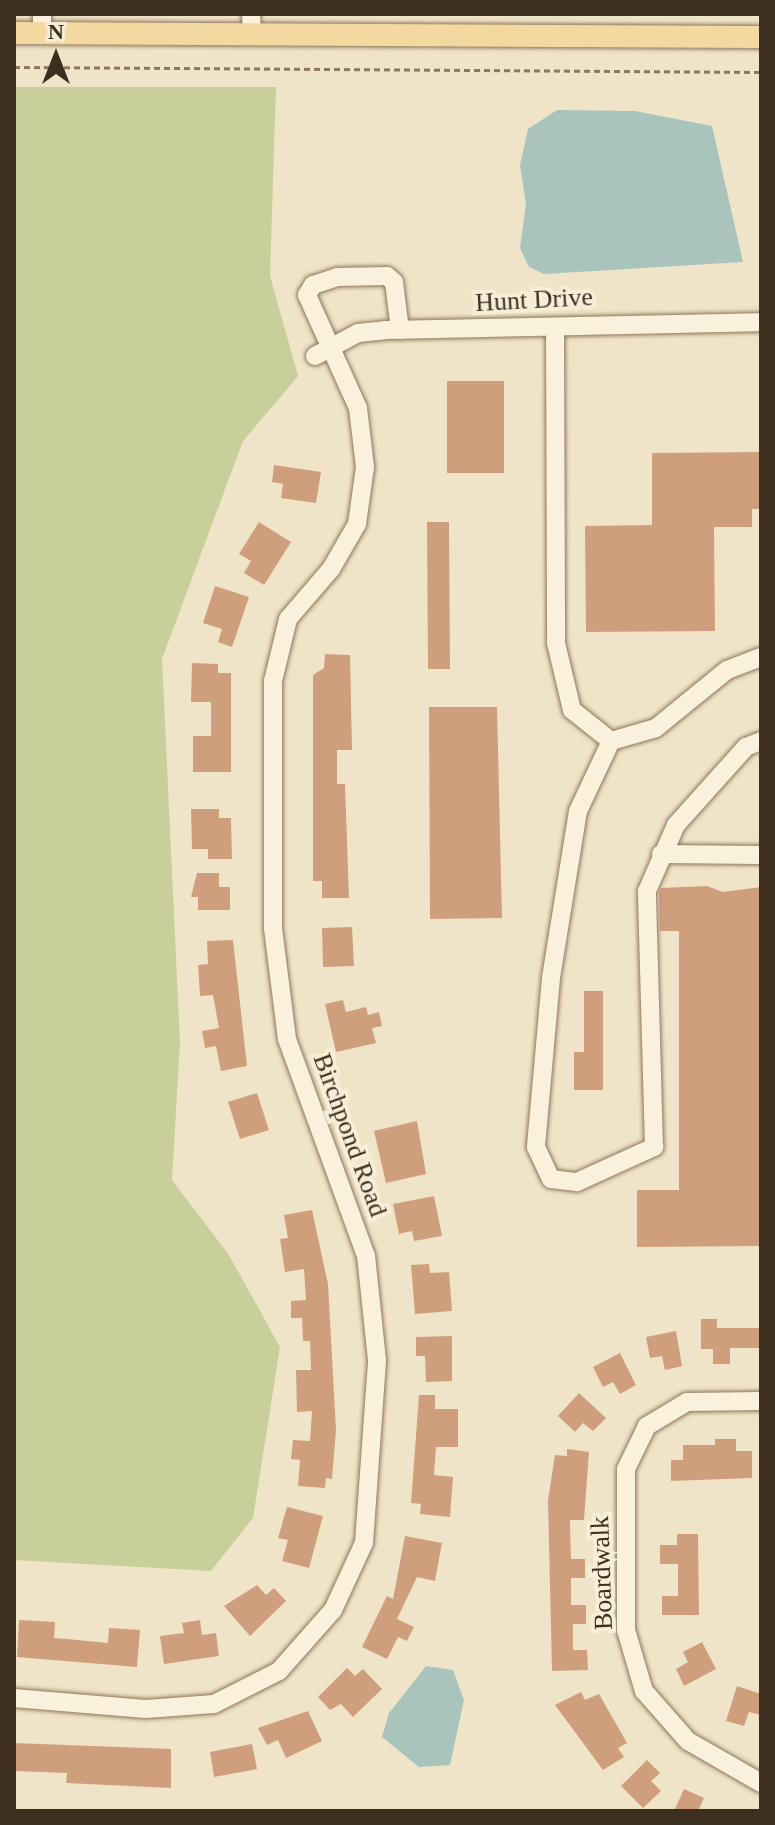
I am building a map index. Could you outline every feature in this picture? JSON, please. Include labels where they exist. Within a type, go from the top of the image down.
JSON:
[{"type":"main road","points":[[14,33],[42,24],[252,24],[761,37]]},
{"type":"street","name":"Birchpond Road","points":[[14,1698],[146,1709],[214,1704],[279,1671],[333,1610],[364,1543],[377,1360],[366,1256],[287,1039],[273,928],[273,681],[288,619],[331,569],[357,524],[365,467],[358,408],[335,345],[307,295],[313,285],[337,277],[365,274],[394,282],[400,330]]},
{"type":"street","name":"Hunt Drive","points":[[315,356],[358,333],[555,328],[622,321],[761,322]]},
{"type":"street","points":[[555,328],[556,643],[572,710],[611,741]]},
{"type":"street","points":[[761,657],[727,670],[656,728],[611,741],[578,811],[562,886],[536,1147],[551,1179],[577,1182],[654,1147],[647,891],[676,825],[746,747],[761,741]]},
{"type":"street","points":[[661,854],[761,855]]},
{"type":"street","name":"Boardwalk","points":[[761,1401],[687,1402],[647,1426],[626,1469],[626,1630],[644,1691],[688,1741],[761,1783]]},
{"type":"path","points":[[14,67],[761,72]]},
{"type":"green space","points":[[14,87],[276,87],[270,276],[298,376],[243,441],[162,659],[180,1042],[172,1180],[229,1255],[280,1347],[253,1518],[211,1571],[14,1560]]},
{"type":"water","points":[[557,110],[635,111],[712,126],[743,262],[544,274],[529,267],[520,248],[526,204],[520,165],[528,129]]},
{"type":"water","points":[[426,1666],[453,1670],[464,1700],[450,1765],[419,1767],[382,1737],[389,1713]]},
{"type":"building","points":[[447,381],[504,381],[504,473],[447,473]]},
{"type":"building","points":[[761,452],[761,509],[752,509],[752,527],[714,527],[715,631],[586,632],[585,526],[652,525],[652,453]]},
{"type":"building","points":[[274,465],[321,472],[316,503],[281,498],[283,484],[272,482]]},
{"type":"building","points":[[259,522],[291,542],[264,585],[244,573],[251,561],[239,554]]},
{"type":"building","points":[[427,522],[449,522],[450,669],[428,669]]},
{"type":"building","points":[[215,586],[249,597],[232,647],[218,642],[222,629],[203,623]]},
{"type":"building","points":[[325,654],[350,655],[352,750],[337,750],[337,784],[345,784],[349,898],[322,898],[322,881],[313,881],[313,675],[324,668]]},
{"type":"building","points":[[192,663],[218,664],[218,673],[231,673],[231,772],[193,772],[193,736],[211,736],[211,702],[191,702]]},
{"type":"building","points":[[429,707],[497,707],[502,918],[430,919]]},
{"type":"building","points":[[191,809],[219,809],[219,818],[231,818],[232,859],[208,859],[208,849],[192,849]]},
{"type":"building","points":[[197,873],[219,873],[219,887],[230,887],[230,910],[198,910],[198,897],[191,897]]},
{"type":"building","points":[[707,886],[723,892],[761,887],[761,1246],[637,1247],[637,1190],[679,1190],[679,931],[660,931],[659,893],[661,888]]},
{"type":"building","points":[[352,927],[354,966],[323,967],[322,928]]},
{"type":"building","points":[[233,940],[247,1066],[221,1071],[216,1046],[205,1048],[202,1031],[219,1028],[213,995],[200,996],[198,965],[208,964],[207,941]]},
{"type":"building","points":[[584,991],[603,991],[603,1090],[574,1090],[574,1052],[584,1052]]},
{"type":"building","points":[[343,1000],[346,1012],[366,1007],[368,1015],[379,1012],[382,1026],[372,1028],[376,1043],[336,1052],[325,1004]]},
{"type":"building","points":[[257,1093],[269,1130],[240,1139],[228,1102]]},
{"type":"building","points":[[417,1121],[426,1174],[386,1183],[374,1131]]},
{"type":"building","points":[[434,1196],[442,1236],[414,1241],[412,1231],[399,1234],[393,1204]]},
{"type":"building","points":[[312,1210],[328,1284],[336,1430],[332,1479],[326,1478],[325,1488],[298,1486],[300,1460],[291,1459],[293,1440],[310,1441],[312,1411],[297,1412],[296,1370],[311,1370],[310,1341],[303,1341],[302,1318],[291,1318],[291,1301],[306,1300],[304,1269],[285,1272],[280,1239],[288,1238],[284,1215]]},
{"type":"building","points":[[429,1264],[430,1273],[449,1272],[452,1311],[415,1314],[411,1265]]},
{"type":"building","points":[[701,1319],[717,1319],[717,1328],[761,1328],[761,1348],[730,1348],[730,1364],[713,1364],[713,1349],[701,1349]]},
{"type":"building","points":[[676,1331],[682,1366],[665,1370],[662,1356],[650,1358],[646,1337]]},
{"type":"building","points":[[452,1336],[452,1381],[426,1382],[425,1356],[416,1356],[416,1337]]},
{"type":"building","points":[[620,1353],[636,1385],[620,1394],[613,1382],[603,1387],[593,1367]]},
{"type":"building","points":[[579,1393],[606,1418],[593,1431],[583,1423],[575,1432],[558,1416]]},
{"type":"building","points":[[419,1395],[435,1395],[435,1409],[458,1409],[458,1447],[436,1447],[434,1475],[453,1477],[450,1517],[420,1514],[421,1504],[411,1503]]},
{"type":"building","points":[[715,1439],[736,1439],[736,1451],[752,1451],[752,1478],[671,1481],[671,1460],[683,1460],[683,1445],[715,1445]]},
{"type":"building","points":[[567,1449],[589,1452],[584,1520],[570,1520],[571,1559],[585,1559],[585,1578],[571,1578],[571,1605],[586,1605],[586,1624],[573,1624],[573,1650],[587,1650],[588,1670],[552,1671],[548,1500],[555,1455],[567,1456]]},
{"type":"building","points":[[287,1507],[323,1516],[309,1568],[282,1561],[288,1540],[278,1538]]},
{"type":"building","points":[[677,1534],[698,1534],[699,1615],[662,1615],[662,1596],[678,1596],[678,1564],[660,1564],[660,1545],[677,1545]]},
{"type":"building","points":[[405,1536],[442,1543],[435,1581],[417,1577],[397,1619],[414,1627],[407,1641],[398,1637],[387,1659],[362,1647],[387,1596],[393,1599]]},
{"type":"building","points":[[257,1585],[266,1595],[274,1588],[286,1601],[250,1636],[224,1606]]},
{"type":"building","points":[[19,1620],[55,1622],[54,1638],[108,1643],[109,1628],[140,1630],[137,1667],[17,1657]]},
{"type":"building","points":[[200,1620],[202,1635],[216,1633],[219,1656],[164,1664],[160,1636],[184,1633],[182,1623]]},
{"type":"building","points":[[702,1642],[716,1669],[684,1686],[676,1669],[688,1662],[683,1652]]},
{"type":"building","points":[[347,1668],[355,1676],[363,1669],[382,1689],[353,1717],[341,1704],[330,1710],[318,1697]]},
{"type":"building","points":[[737,1686],[761,1694],[761,1715],[749,1712],[744,1726],[726,1721]]},
{"type":"building","points":[[581,1692],[585,1700],[599,1694],[627,1743],[618,1748],[624,1757],[603,1770],[555,1705]]},
{"type":"building","points":[[308,1711],[322,1741],[286,1758],[278,1740],[267,1745],[258,1728]]},
{"type":"building","points":[[14,1743],[171,1749],[171,1788],[66,1783],[67,1773],[14,1771]]},
{"type":"building","points":[[252,1744],[257,1769],[214,1777],[210,1752]]},
{"type":"building","points":[[647,1760],[660,1773],[651,1781],[661,1791],[643,1808],[621,1786]]},
{"type":"building","points":[[684,1789],[704,1798],[698,1811],[674,1811]]}]
